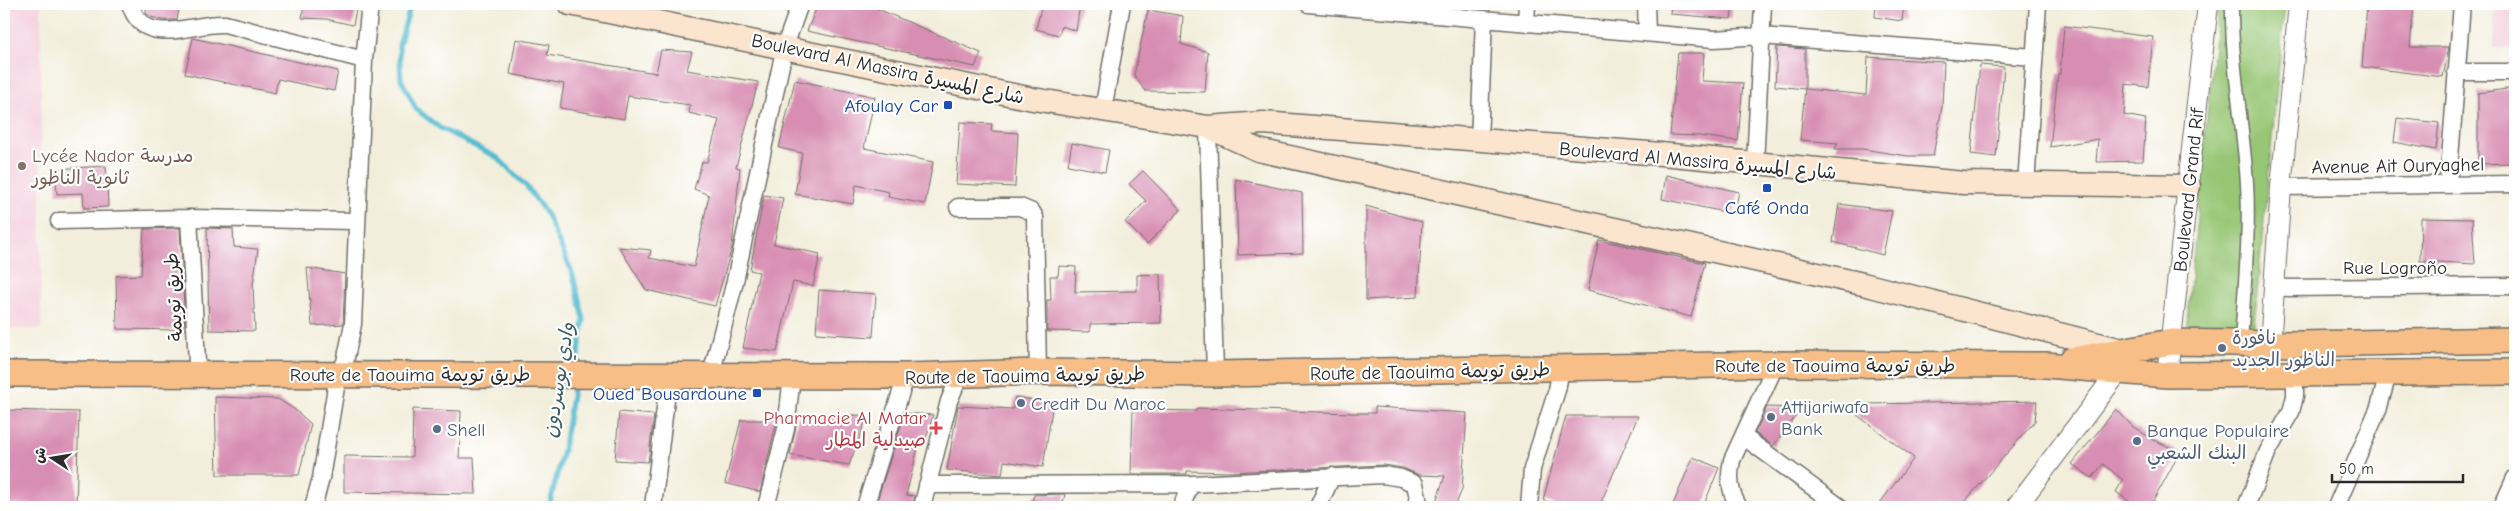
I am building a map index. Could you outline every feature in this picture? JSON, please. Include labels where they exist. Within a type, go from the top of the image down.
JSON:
[{"type":"main road","name":"Boulevard Al Massira شارع المسيرة","points":[[570,4],[785,46],[1033,99],[1208,127],[1258,150],[1863,284],[2120,361]]},
{"type":"main road","name":"Boulevard Al Massira شارع المسيرة","points":[[1208,127],[1236,123],[1263,123],[1479,142],[1662,154],[1964,183],[2189,186]]},
{"type":"main road","name":"Route de Taouima طريق تويمة","points":[[4,374],[906,376],[1038,372],[1215,374],[1776,364],[2046,365],[2120,361],[2171,342],[2270,344],[2515,340]]},
{"type":"main road","name":"Route de Taouima طريق تويمة","points":[[2120,361],[2167,375],[2515,372]]},
{"type":"street","points":[[130,4],[134,16],[142,25],[152,28],[168,31],[186,30],[204,24],[224,24],[364,60]]},
{"type":"street","points":[[313,507],[321,478],[338,376],[345,362],[353,324],[364,60],[370,4]]},
{"type":"street","points":[[711,375],[734,281],[785,46],[800,4]]},
{"type":"street","points":[[1104,110],[1122,4]]},
{"type":"street","points":[[1308,4],[1368,6],[1484,19],[1714,39],[1761,36],[2034,57]]},
{"type":"street","points":[[1526,22],[1527,4]]},
{"type":"street","points":[[1646,4],[1647,33]]},
{"type":"street","points":[[1755,164],[1764,4]]},
{"type":"street","points":[[2026,185],[2038,4]]},
{"type":"street","name":"Boulevard Grand Rif","points":[[2167,375],[2208,4]]},
{"type":"street","points":[[2232,4],[2231,42],[2247,183],[2247,242],[2241,343]]},
{"type":"street","points":[[2268,375],[2281,187],[2298,4]]},
{"type":"street","points":[[2448,184],[2462,4]]},
{"type":"street","points":[[1479,142],[1484,19]]},
{"type":"street","points":[[2456,72],[2515,72]]},
{"type":"street","points":[[1208,127],[1215,374]]},
{"type":"street","name":"Avenue Ait Ouryaghel","points":[[2281,187],[2515,184]]},
{"type":"street","points":[[958,206],[1020,207],[1032,212],[1035,217],[1038,372]]},
{"type":"street","points":[[59,221],[189,218],[356,221]]},
{"type":"street","name":"طريق تويمة","points":[[189,218],[197,362],[195,373]]},
{"type":"street","name":"Rue Logroño","points":[[2274,288],[2515,286]]},
{"type":"street","points":[[2016,507],[2120,361]]},
{"type":"street","points":[[1739,507],[1734,500],[1729,485],[1729,471],[1732,460],[1776,364]]},
{"type":"street","points":[[1529,507],[1532,470],[1557,390],[1561,369]]},
{"type":"street","points":[[2246,507],[2268,451],[2291,412],[2295,374]]},
{"type":"street","points":[[2336,507],[2369,431],[2388,374]]},
{"type":"street","points":[[653,507],[669,375]]},
{"type":"street","points":[[922,507],[949,401],[960,375]]},
{"type":"street","points":[[766,507],[786,429],[792,376]]},
{"type":"street","points":[[864,507],[906,376]]},
{"type":"street","points":[[1744,437],[1840,507]]},
{"type":"street","points":[[927,485],[1191,484],[1383,475],[1408,480],[1415,484],[1418,498],[1415,507]]},
{"type":"street","points":[[1318,507],[1332,476]]},
{"type":"street","points":[[2502,507],[2515,478]]},
{"type":"street","points":[[1181,507],[1191,484]]},
{"type":"shaded area","name":"Lycée Nador مدرسة ثانوية الناظور","points":[[4,4],[41,4],[41,329],[4,329]]},
{"type":"shaded area","points":[[2495,4],[2515,4],[2515,48],[2493,48]]},
{"type":"green space","points":[[2218,4],[2285,4],[2254,325],[2250,331],[2186,330]]},
{"type":"building","points":[[146,4],[180,4],[177,20],[163,20],[151,17],[146,13]]},
{"type":"building","points":[[304,4],[357,4],[353,25],[326,19],[302,18]]},
{"type":"building","points":[[818,4],[866,4],[981,53],[975,67],[807,31]]},
{"type":"building","points":[[1042,4],[1080,4],[1076,31],[1062,26],[1059,35],[1036,29]]},
{"type":"building","points":[[1671,4],[1733,4],[1731,19],[1670,14]]},
{"type":"building","points":[[1876,4],[1904,4],[1902,21],[1875,17]]},
{"type":"building","points":[[2367,4],[2414,4],[2410,47],[2449,47],[2443,77],[2362,67]]},
{"type":"building","points":[[1148,10],[1183,16],[1181,44],[1208,52],[1205,92],[1145,91],[1134,75]]},
{"type":"building","points":[[2064,26],[2153,37],[2148,87],[2126,84],[2124,115],[2146,119],[2143,161],[2096,162],[2098,139],[2050,147],[2058,74],[2060,74]]},
{"type":"building","points":[[193,38],[338,71],[334,91],[278,79],[275,93],[185,74]]},
{"type":"building","points":[[516,39],[549,45],[547,55],[656,73],[661,50],[692,52],[687,70],[758,82],[736,167],[740,168],[732,247],[715,306],[646,290],[619,247],[651,250],[649,258],[694,267],[709,195],[694,189],[702,162],[707,162],[719,120],[689,113],[690,105],[628,96],[624,119],[560,108],[564,84],[510,74]]},
{"type":"building","points":[[1777,47],[1805,49],[1805,89],[1775,86]]},
{"type":"building","points":[[1678,53],[1704,53],[1702,81],[1743,83],[1738,141],[1699,136],[1670,135]]},
{"type":"building","points":[[1868,57],[1944,62],[1942,107],[1933,156],[1908,156],[1862,149],[1835,149],[1838,143],[1800,140],[1805,89],[1866,95]]},
{"type":"building","points":[[1980,65],[2004,67],[1996,157],[1971,154]]},
{"type":"building","points":[[795,80],[875,97],[864,148],[933,162],[925,204],[888,197],[889,192],[856,185],[853,204],[795,194],[802,153],[779,148]]},
{"type":"building","points":[[2515,89],[2515,163],[2478,164],[2478,93]]},
{"type":"building","points":[[2397,118],[2439,123],[2436,150],[2394,142]]},
{"type":"building","points":[[960,122],[992,124],[991,131],[1018,133],[1015,187],[956,184]]},
{"type":"building","points":[[1072,143],[1109,150],[1105,172],[1068,165]]},
{"type":"building","points":[[106,166],[108,207],[84,208],[83,193],[57,194],[55,169]]},
{"type":"building","points":[[1143,171],[1181,210],[1147,244],[1125,222],[1146,201],[1129,184]]},
{"type":"building","points":[[1666,175],[1739,192],[1734,214],[1662,199]]},
{"type":"building","points":[[1236,179],[1302,193],[1303,253],[1238,255]]},
{"type":"building","points":[[764,195],[783,198],[774,244],[820,254],[813,286],[793,282],[777,352],[743,348],[759,272],[750,270]]},
{"type":"building","points":[[1839,204],[1892,211],[1883,255],[1833,242]]},
{"type":"building","points":[[1366,206],[1422,222],[1418,297],[1366,300]]},
{"type":"building","points":[[2421,218],[2472,219],[2475,264],[2420,261]]},
{"type":"building","points":[[180,228],[185,330],[117,329],[116,276],[141,275],[144,229]]},
{"type":"building","points":[[207,228],[233,229],[234,247],[258,249],[253,285],[255,331],[209,330]]},
{"type":"building","points":[[1599,240],[1705,263],[1691,317],[1588,290]]},
{"type":"building","points":[[1059,266],[1076,267],[1075,292],[1137,291],[1137,275],[1160,274],[1161,323],[1090,324],[1090,332],[1047,331],[1047,300],[1051,300],[1050,276],[1058,276]]},
{"type":"building","points":[[307,268],[345,274],[343,324],[312,326]]},
{"type":"building","points":[[819,290],[876,294],[873,337],[816,333]]},
{"type":"building","points":[[215,397],[278,399],[294,409],[311,424],[299,475],[217,475]]},
{"type":"building","points":[[1015,397],[1053,403],[1043,467],[1004,461],[1002,475],[947,470],[958,406],[1013,409]]},
{"type":"building","points":[[2037,401],[2035,421],[1960,507],[1877,507],[1914,458],[1857,415],[1866,404]]},
{"type":"building","points":[[1375,407],[1467,413],[1462,489],[1455,507],[1434,507],[1445,476],[1419,475],[1403,468],[1384,465],[1230,472],[1187,471],[1187,474],[1131,474],[1133,408],[1196,411],[1197,408],[1375,413]]},
{"type":"building","points":[[1767,407],[1802,408],[1773,446],[1755,433]]},
{"type":"building","points":[[413,409],[461,411],[459,458],[474,458],[476,494],[344,492],[344,456],[412,457]]},
{"type":"building","points":[[2116,409],[2132,426],[2152,439],[2180,452],[2150,507],[2137,507],[2116,492],[2123,480],[2103,464],[2092,478],[2072,464]]},
{"type":"building","points":[[4,410],[79,412],[76,507],[4,504]]},
{"type":"building","points":[[619,412],[654,415],[648,462],[615,460]]},
{"type":"building","points":[[905,413],[933,415],[924,445],[919,444],[906,495],[915,496],[912,507],[875,507]]},
{"type":"building","points":[[868,415],[849,465],[790,455],[798,416]]},
{"type":"building","points":[[1566,416],[1638,416],[1599,507],[1561,507],[1543,500]]},
{"type":"building","points":[[741,420],[777,420],[760,492],[725,483]]},
{"type":"building","points":[[1693,457],[1719,468],[1703,507],[1672,507]]},
{"type":"building","points":[[1065,494],[1062,507],[1030,507],[1034,495]]},
{"type":"waterway","name":"وادي بوسردون","points":[[411,4],[399,45],[401,79],[416,109],[440,128],[498,158],[527,187],[547,215],[572,272],[584,319],[576,369]]},
{"type":"waterway","name":"وادي بوسردون","points":[[549,507],[564,446],[574,383]]},
{"type":"place","name":"Afoulay Car","points":[[948,105]]},
{"type":"place","name":"Lycée Nador مدرسة ثانوية الناظور","points":[[22,166]]},
{"type":"place","name":"Café Onda","points":[[1767,188]]},
{"type":"place","name":"نافورة الناظور الجديد","points":[[2222,348]]},
{"type":"place","name":"Oued Bousardoune","points":[[757,393]]},
{"type":"place","name":"Credit Du Maroc","points":[[1021,403]]},
{"type":"place","name":"Attijariwafa Bank","points":[[1771,417]]},
{"type":"place","name":"Pharmacie Al Matar صيدلية المطار","points":[[936,428]]},
{"type":"place","name":"Shell","points":[[437,429]]},
{"type":"place","name":"Banque Populaire البنك الشعبي","points":[[2137,441]]}]
